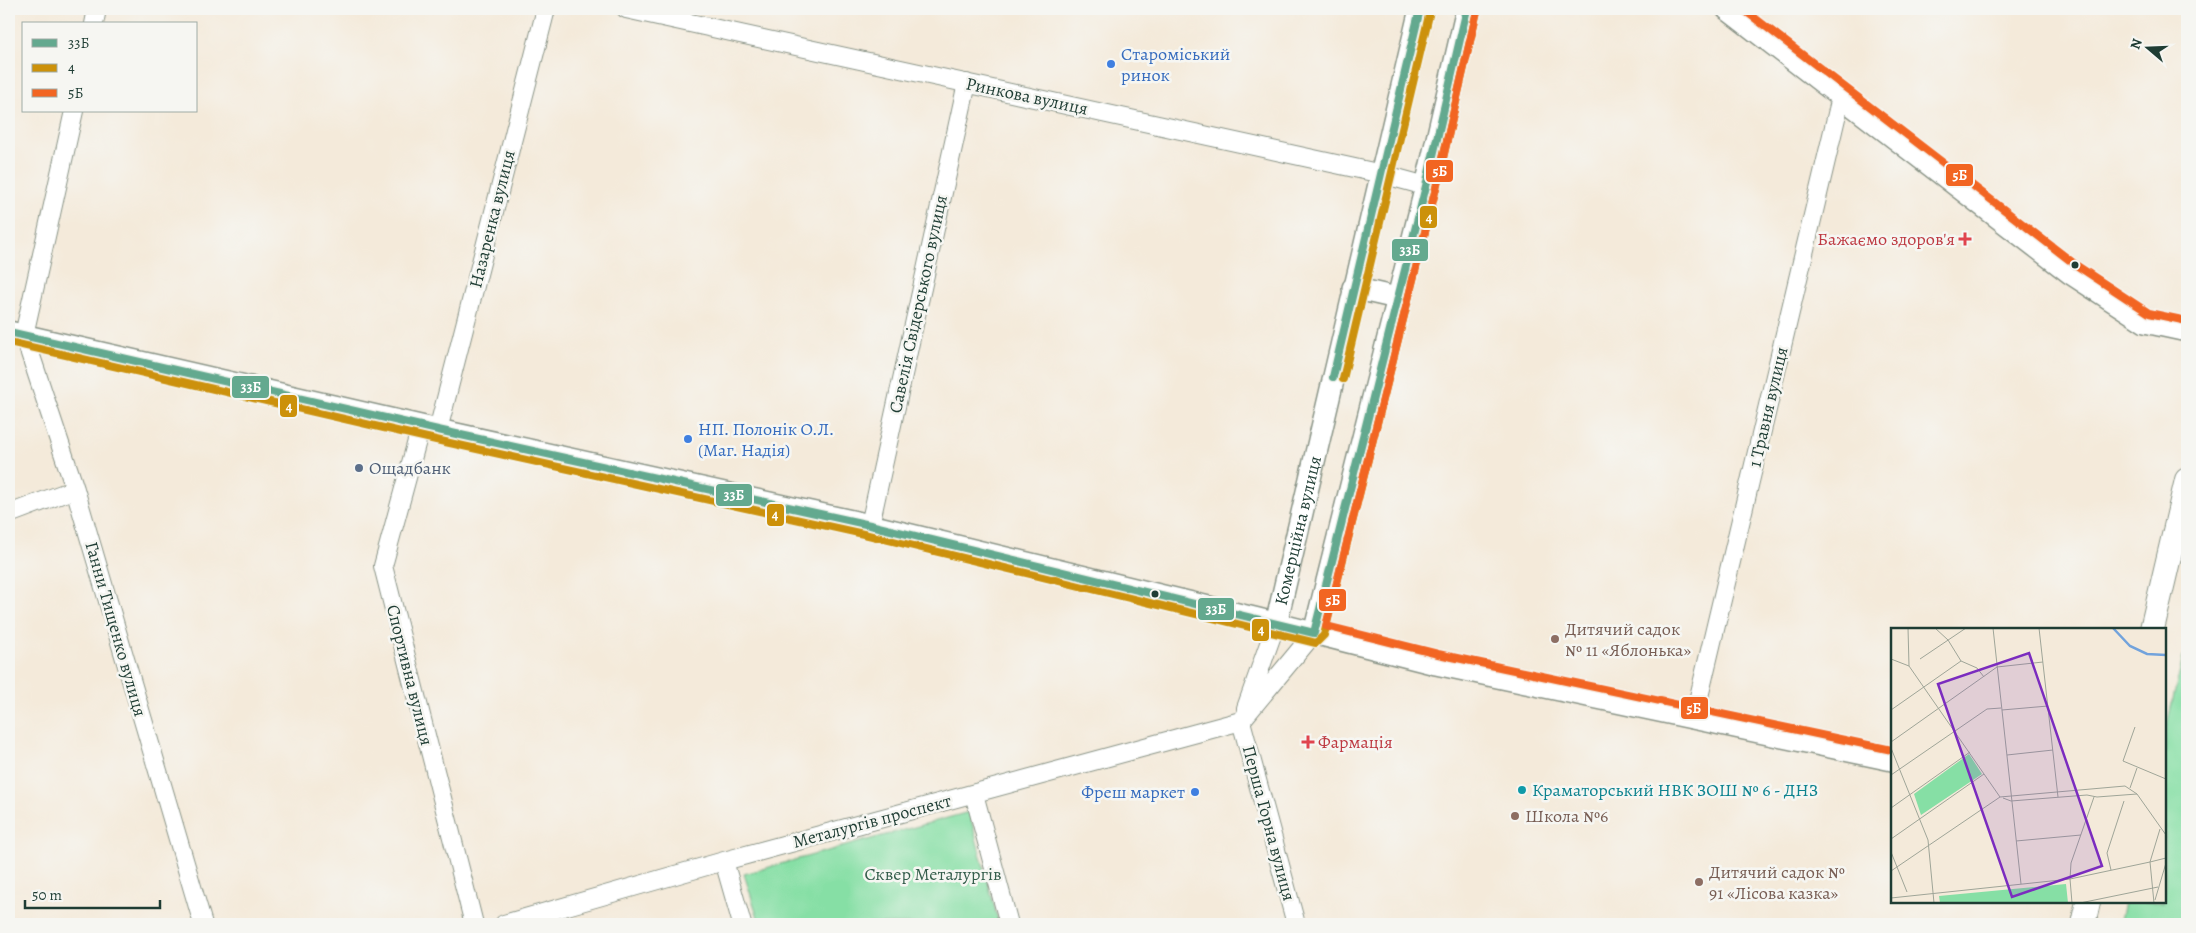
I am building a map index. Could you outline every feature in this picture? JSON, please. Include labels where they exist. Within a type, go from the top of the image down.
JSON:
[{"type":"main road","points":[[2152,628],[2187,480]]},
{"type":"main road","points":[[2083,924],[2088,903]]},
{"type":"street","points":[[94,22],[97,9]]},
{"type":"street","name":"Назаренка вулиця","points":[[430,428],[546,9]]},
{"type":"street","name":"Ринкова вулиця","points":[[626,9],[967,82],[1382,174],[1426,186]]},
{"type":"street","name":"Комерційна вулиця","points":[[1241,721],[1276,624],[1353,288],[1382,174],[1420,9]]},
{"type":"street","points":[[1241,721],[1314,633],[1426,186],[1468,9]]},
{"type":"street","points":[[1727,9],[2070,273],[2145,322],[2187,332]]},
{"type":"street","name":"Савелія Свідерського вулиця","points":[[870,525],[967,82]]},
{"type":"street","name":"1 Травня вулиця","points":[[1694,718],[1841,97]]},
{"type":"street","points":[[74,112],[16,334],[870,525],[1436,664],[1891,760]]},
{"type":"street","points":[[1353,288],[1397,298]]},
{"type":"street","name":"Ганни Тищенко вулиця","points":[[16,334],[75,489],[203,924]]},
{"type":"street","name":"Спортивна вулиця","points":[[430,428],[383,566],[474,924]]},
{"type":"street","points":[[9,514],[75,489]]},
{"type":"street","name":"Металургів проспект","points":[[504,924],[724,861],[1241,721]]},
{"type":"street","name":"Перша Горна вулиця","points":[[1241,721],[1296,924]]},
{"type":"street","points":[[974,794],[1009,924]]},
{"type":"street","points":[[724,861],[742,924]]},
{"type":"green space","points":[[2187,640],[2187,924],[2119,924],[2124,903],[2166,903],[2166,729]]},
{"type":"green space","name":"Сквер Металургів","points":[[969,812],[999,924],[760,924],[744,874]]},
{"type":"transit line","name":"33Б","points":[[1333,377],[1420,9]]},
{"type":"transit line","name":"33Б","points":[[9,332],[438,430],[870,525],[1314,633],[1426,186],[1467,9]]},
{"type":"transit line","name":"5Б","points":[[1743,9],[2076,265],[2149,313],[2187,321]]},
{"type":"transit line","name":"4","points":[[1343,379],[1430,11]]},
{"type":"transit line","name":"4","points":[[9,342],[436,440],[868,535],[1316,643],[1324,635],[1436,188],[1477,11]]},
{"type":"transit line","name":"5Б","points":[[1477,11],[1436,188],[1326,626],[1438,654],[1891,750]]},
{"type":"place","name":"Староміський ринок","points":[[1111,64]]},
{"type":"place","name":"Бажаємо здоров'я","points":[[1965,239]]},
{"type":"place","name":"НП. Полонік О.Л. (Маг. Надія)","points":[[688,439]]},
{"type":"place","name":"Ощадбанк","points":[[359,468]]},
{"type":"place","name":"Дитячий садок № 11 «Яблонька»","points":[[1555,639]]},
{"type":"place","name":"Фармація","points":[[1308,742]]},
{"type":"place","name":"Краматорський НВК ЗОШ № 6 - ДНЗ","points":[[1522,790]]},
{"type":"place","name":"Фреш маркет","points":[[1195,792]]},
{"type":"place","name":"Школа №6","points":[[1515,816]]},
{"type":"place","name":"Дитячий садок № 91 «Лісова казка»","points":[[1699,882]]}]
